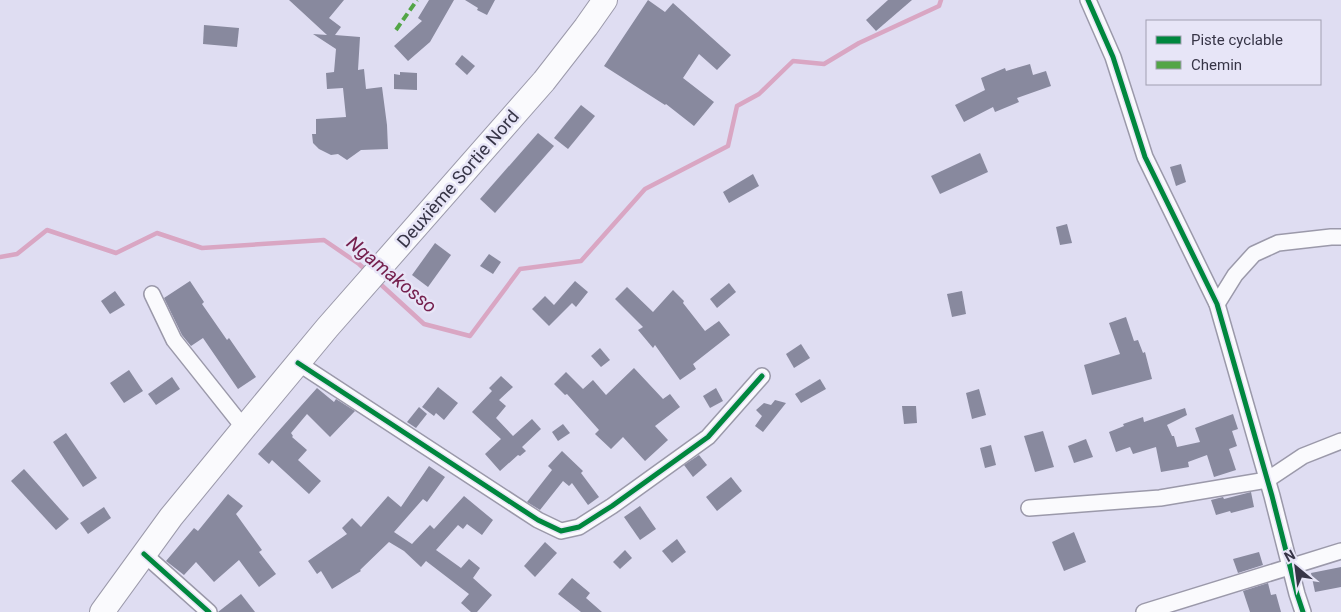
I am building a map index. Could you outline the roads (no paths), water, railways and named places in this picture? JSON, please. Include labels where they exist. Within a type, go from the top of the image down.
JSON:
[{"type":"main road","name":"Deuxième Sortie Nord","points":[[102,612],[171,517],[244,428],[363,287],[544,81],[605,0]]},
{"type":"street","points":[[1088,0],[1113,57],[1145,157],[1217,304],[1303,612]]},
{"type":"street","points":[[1217,304],[1235,275],[1254,254],[1278,243],[1341,237]]},
{"type":"street","points":[[152,294],[174,340],[244,428]]},
{"type":"street","points":[[298,363],[538,520],[561,531],[579,527],[612,506],[708,437],[762,376]]},
{"type":"street","points":[[1029,508],[1160,498],[1267,480],[1303,456],[1341,442]]},
{"type":"street","points":[[1144,612],[1341,551]]},
{"type":"street","points":[[144,554],[209,612]]},
{"type":"waterway","name":"Ngamakosso","points":[[377,281],[424,324],[470,336],[520,269],[581,261],[645,189],[728,146],[737,106],[759,94],[793,61],[824,64],[859,43],[939,6],[941,0]]},
{"type":"waterway","name":"Ngamakosso","points":[[0,257],[17,254],[47,230],[116,253],[157,233],[202,248],[324,240],[368,272]]}]
